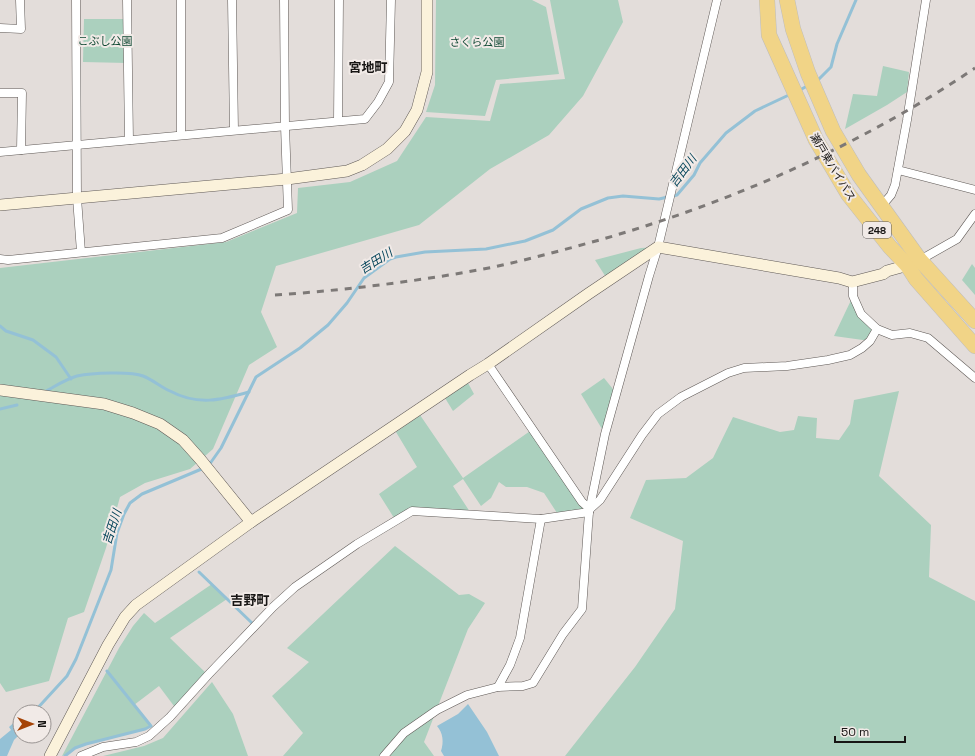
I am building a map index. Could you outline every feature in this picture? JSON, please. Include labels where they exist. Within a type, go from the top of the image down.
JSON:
[{"type":"highway","name":"瀬戸東バイパス","points":[[767,0],[769,35],[816,140],[848,194],[890,247],[914,263],[975,321]]},
{"type":"highway","name":"瀬戸東バイパス","points":[[787,0],[793,29],[808,73],[833,131],[859,175],[907,241],[914,263],[916,279],[975,346]]},
{"type":"street","points":[[0,28],[21,29],[20,0]]},
{"type":"street","points":[[76,0],[77,198],[81,252]]},
{"type":"street","points":[[127,0],[129,140]]},
{"type":"street","points":[[181,0],[181,135]]},
{"type":"street","points":[[232,0],[234,130]]},
{"type":"street","points":[[0,259],[8,260],[222,238],[288,210],[285,126],[284,0]]},
{"type":"street","points":[[338,121],[339,0]]},
{"type":"street","points":[[0,152],[365,119],[378,102],[389,82],[391,0]]},
{"type":"street","points":[[0,205],[287,179],[347,171],[362,166],[387,149],[405,131],[416,110],[427,72],[427,0]]},
{"type":"street","points":[[384,756],[404,733],[437,710],[467,695],[498,687],[533,684],[564,634],[582,609],[590,510],[605,434],[620,386],[649,276],[658,248],[717,0]]},
{"type":"street","points":[[880,205],[891,195],[896,185],[926,0]]},
{"type":"street","points":[[0,93],[22,93],[21,150]]},
{"type":"street","points":[[898,170],[975,190]]},
{"type":"street","points":[[50,756],[108,645],[125,617],[143,600],[251,522],[488,364],[588,294],[658,248],[839,278],[852,282],[914,263],[957,239],[975,214]]},
{"type":"street","points":[[852,282],[853,296],[856,306],[861,314],[877,329],[892,335],[910,333],[928,338],[975,378]]},
{"type":"street","points":[[81,756],[103,747],[136,742],[150,736],[295,587],[358,544],[412,511],[541,519],[590,510],[600,500],[642,435],[658,414],[681,397],[728,373],[744,368],[787,366],[850,355],[870,341],[877,329]]},
{"type":"street","points":[[488,364],[582,502],[590,510]]},
{"type":"street","points":[[0,390],[104,404],[133,413],[160,424],[183,440],[251,522]]},
{"type":"street","points":[[498,687],[510,665],[520,638],[541,519]]},
{"type":"green space","name":"さくら公園","points":[[436,0],[532,0],[546,7],[559,74],[496,80],[485,116],[426,112],[435,85]]},
{"type":"green space","points":[[550,0],[618,0],[623,22],[583,96],[549,135],[490,169],[419,225],[276,266],[261,312],[277,347],[249,365],[213,449],[190,469],[145,483],[120,497],[106,548],[84,612],[68,618],[49,681],[6,692],[0,683],[0,268],[226,242],[297,213],[298,188],[350,182],[397,161],[426,117],[490,121],[500,84],[565,79]]},
{"type":"green space","name":"こぶし公園","points":[[84,19],[127,19],[127,63],[83,62]]},
{"type":"green space","points":[[883,66],[909,72],[907,92],[845,129],[853,94],[877,96]]},
{"type":"green space","points":[[658,247],[609,282],[595,260],[641,248]]},
{"type":"green space","points":[[972,264],[975,268],[975,295],[962,280]]},
{"type":"green space","points":[[853,296],[857,306],[877,329],[870,341],[834,336]]},
{"type":"green space","points":[[604,378],[617,394],[605,434],[581,394]]},
{"type":"green space","points":[[468,383],[474,394],[453,411],[445,398]]},
{"type":"green space","points":[[899,391],[879,476],[931,525],[929,577],[975,601],[975,756],[565,756],[635,667],[675,609],[683,541],[630,518],[646,480],[686,478],[713,458],[733,417],[780,432],[794,430],[798,416],[817,418],[816,438],[839,440],[850,424],[854,400]]},
{"type":"green space","points":[[420,415],[463,478],[533,429],[590,509],[559,516],[544,493],[527,487],[506,487],[499,482],[491,498],[481,506],[463,479],[453,486],[472,515],[413,511],[396,521],[379,494],[417,467],[396,432]]},
{"type":"green space","points":[[395,546],[459,595],[469,594],[485,603],[468,629],[424,742],[434,756],[283,756],[303,733],[272,696],[309,662],[287,648]]},
{"type":"green space","points":[[212,584],[227,599],[170,638],[208,675],[177,710],[159,686],[134,705],[151,726],[145,729],[78,747],[62,756],[119,648],[133,626],[144,613],[155,623]]},
{"type":"green space","points":[[212,682],[233,714],[248,756],[103,756],[144,746],[163,738]]},
{"type":"water","points":[[468,704],[487,732],[499,756],[444,756],[441,751],[442,738],[441,732],[437,726],[458,714]]},
{"type":"water","points":[[12,724],[12,744],[7,756],[0,756],[0,739],[11,730],[9,727]]},
{"type":"waterway","name":"吉田川","points":[[816,82],[831,67],[837,44],[856,0]]},
{"type":"waterway","name":"吉田川","points":[[798,91],[809,85]]},
{"type":"waterway","name":"吉田川","points":[[209,465],[221,448],[256,377],[300,348],[328,325],[347,303],[364,278],[390,259],[425,252],[486,249],[525,241],[553,230],[581,209],[608,198],[623,196],[659,199],[677,195],[694,175],[700,163],[726,133],[755,111],[791,94]]},
{"type":"waterway","points":[[0,326],[6,331],[33,340],[56,357],[71,379]]},
{"type":"waterway","points":[[44,392],[73,377],[111,373],[137,374],[150,379],[180,396],[190,399],[219,399],[249,392]]},
{"type":"waterway","points":[[0,409],[17,405]]},
{"type":"waterway","name":"吉田川","points":[[41,704],[67,676],[76,659],[111,570],[117,533],[130,503],[142,494],[204,468]]},
{"type":"waterway","points":[[199,572],[252,623]]},
{"type":"waterway","points":[[65,756],[75,748],[86,744],[145,729],[151,726],[107,671]]},
{"type":"railway","points":[[275,295],[439,277],[494,267],[603,239],[652,224],[748,188],[842,146],[932,96],[975,68]]},
{"type":"district","name":"宮地町","points":[[368,67]]},
{"type":"district","name":"吉野町","points":[[250,600]]}]
